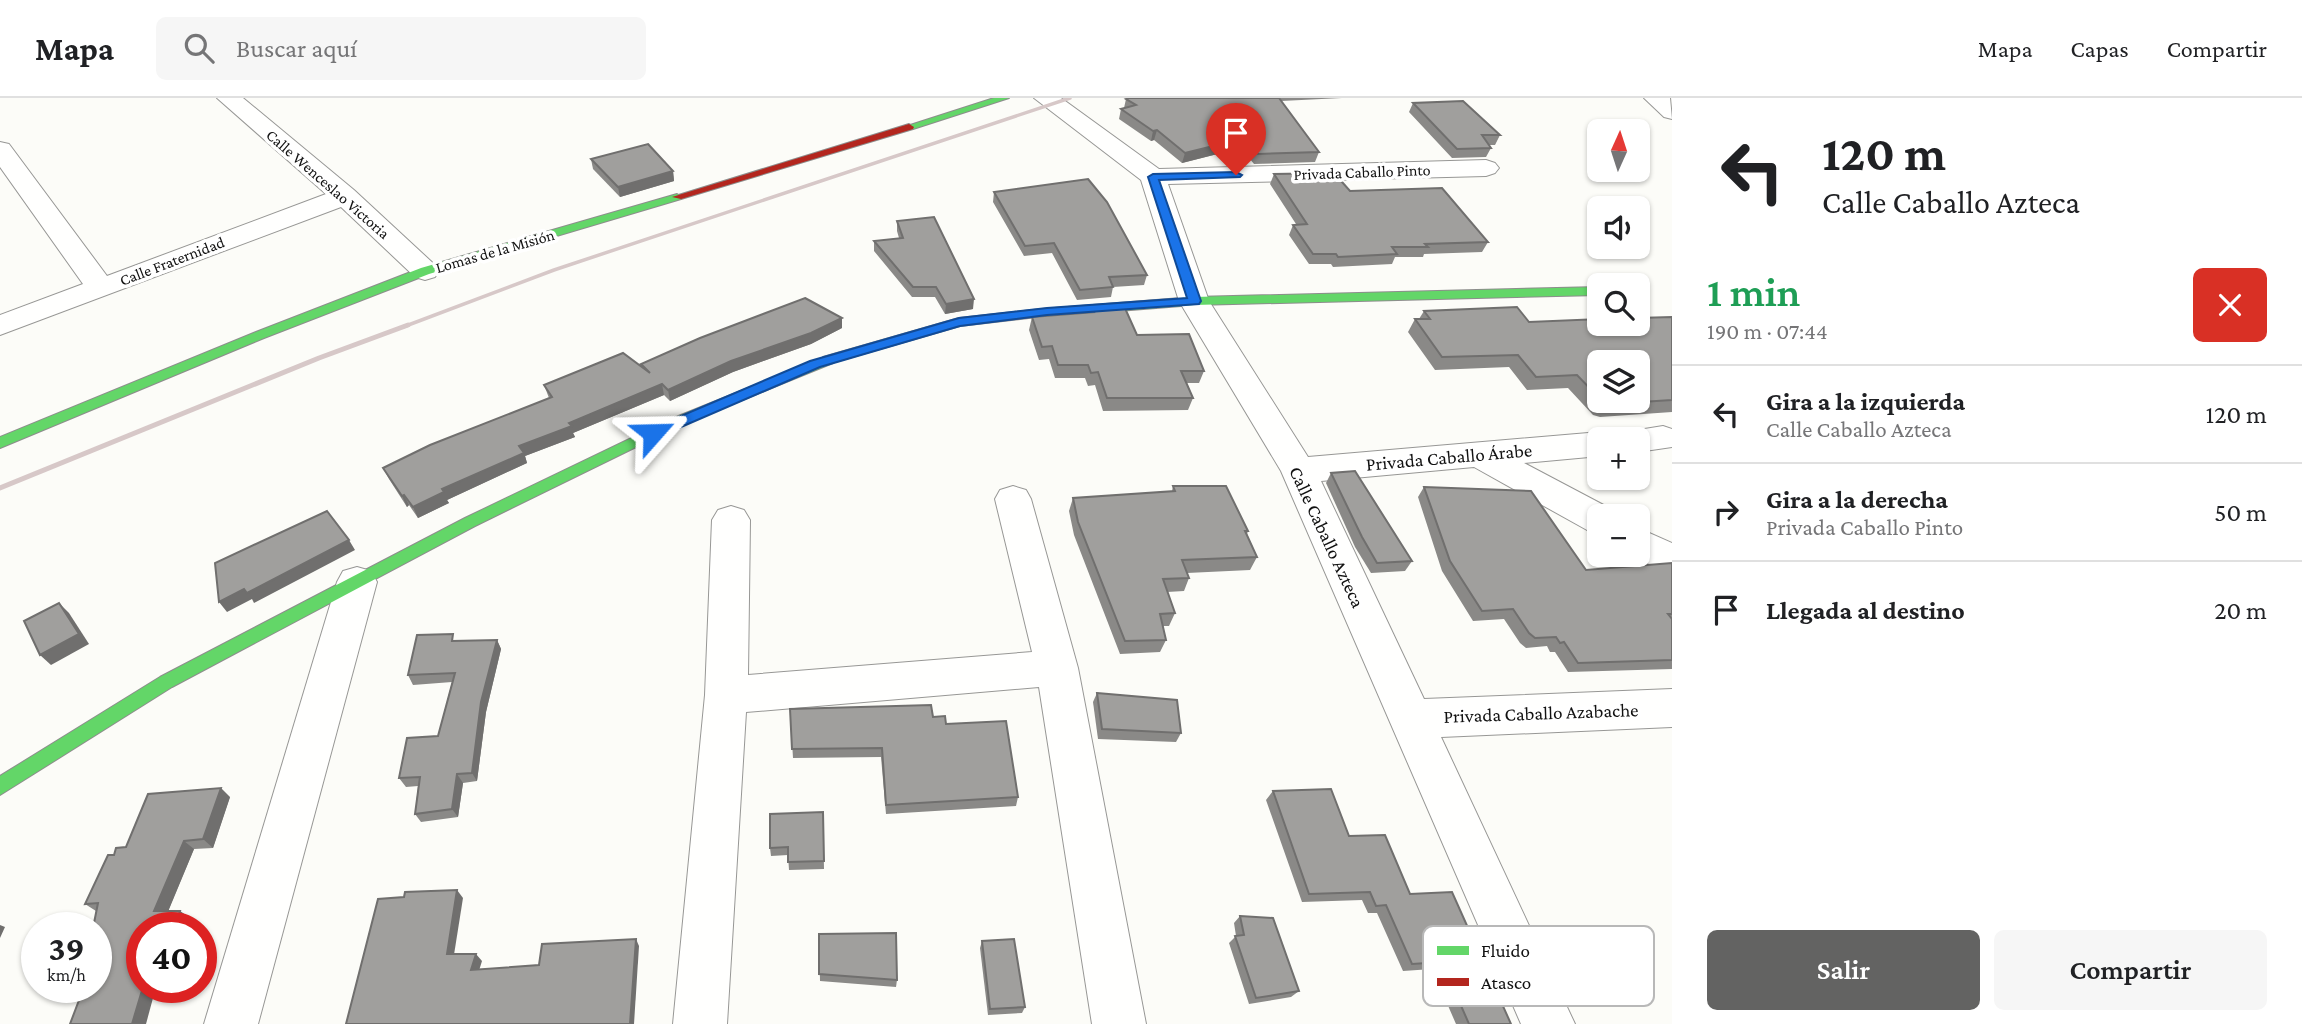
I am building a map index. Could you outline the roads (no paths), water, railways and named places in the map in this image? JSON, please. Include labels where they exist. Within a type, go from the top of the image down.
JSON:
[{"type":"street","name":"Calle Wenceslao Victoria","points":[[229,98],[345,196],[425,271]]},
{"type":"street","name":"Lomas de la Misión","points":[[0,443],[260,335],[425,271],[782,167],[1004,98]]},
{"type":"street","points":[[1046,98],[1153,177]]},
{"type":"street","points":[[1656,98],[1672,112]]},
{"type":"street","points":[[0,149],[101,288]]},
{"type":"street","name":"Privada Caballo Pinto","points":[[1153,177],[1486,168]]},
{"type":"street","name":"Calle Caballo Azteca","points":[[1153,177],[1195,301],[1298,470],[1504,926]]},
{"type":"street","name":"Calle Fraternidad","points":[[0,326],[345,196]]},
{"type":"street","points":[[0,786],[166,682],[470,522],[676,422],[815,364],[959,322],[1047,312],[1195,301],[1587,291]]},
{"type":"street","name":"Privada Caballo Árabe","points":[[1298,470],[1587,445]]},
{"type":"street","points":[[1479,454],[1587,513]]},
{"type":"street","points":[[1013,499],[1057,668],[1119,1024]]},
{"type":"street","points":[[700,1024],[726,695],[731,520]]},
{"type":"street","points":[[1650,548],[1672,560]]},
{"type":"street","points":[[231,1024],[357,582]]},
{"type":"street","points":[[726,695],[1057,668]]},
{"type":"street","name":"Privada Caballo Azabache","points":[[1410,719],[1672,708]]},
{"type":"street","name":"Calle Caballo Azteca","points":[[1540,1006],[1548,1024]]},
{"type":"railway","points":[[403,327],[554,270],[1070,98]]},
{"type":"railway","points":[[0,488],[319,358],[408,325]]}]
